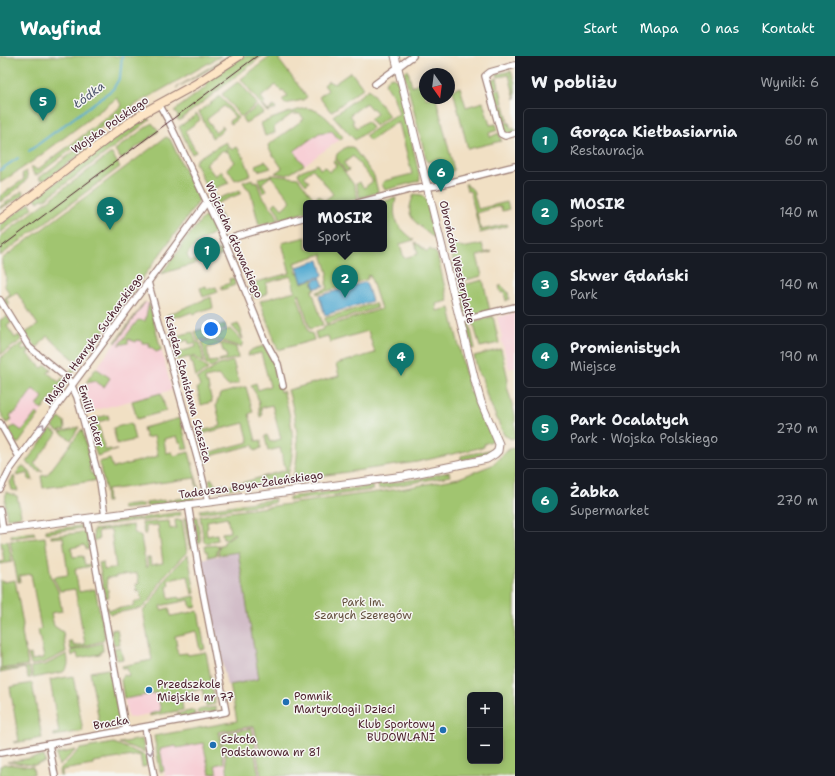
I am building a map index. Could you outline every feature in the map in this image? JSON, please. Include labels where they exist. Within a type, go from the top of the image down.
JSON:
[{"type":"main road","name":"Wojska Polskiego","points":[[0,220],[120,130],[159,104],[196,84],[239,56]]},
{"type":"street","name":"Obrońców Westerplatte","points":[[396,56],[478,393],[497,436],[499,447]]},
{"type":"street","points":[[375,84],[413,56]]},
{"type":"street","points":[[515,65],[486,74],[501,134],[505,136],[515,133]]},
{"type":"street","name":"Wojciecha Głowackiego","points":[[159,104],[169,122],[224,240],[266,342],[278,364],[283,386]]},
{"type":"street","points":[[370,200],[413,189],[428,188],[515,166]]},
{"type":"street","name":"Majora Henryka Sucharskiego","points":[[0,489],[9,471],[19,457],[207,202]]},
{"type":"street","points":[[224,240],[303,218]]},
{"type":"street","name":"Księdza Stanisława Staszica","points":[[148,282],[208,502]]},
{"type":"street","name":"Emilii Plater","points":[[0,300],[30,346],[68,378],[72,386],[77,397],[100,482],[105,516]]},
{"type":"street","points":[[460,320],[515,307]]},
{"type":"street","points":[[0,423],[19,457]]},
{"type":"street","name":"Tadeusza Boya-Żeleńskiego","points":[[1,530],[419,473],[487,459],[496,454],[499,447]]},
{"type":"street","name":"Bracka","points":[[0,753],[226,712],[188,504]]},
{"type":"street","points":[[0,510],[1,530]]},
{"type":"street","points":[[87,519],[126,730]]},
{"type":"street","points":[[145,727],[154,776]]},
{"type":"street","points":[[49,744],[55,776]]},
{"type":"shaded area","points":[[319,114],[339,140],[297,170],[286,174],[269,149]]},
{"type":"shaded area","points":[[145,302],[149,303],[172,390],[88,412],[88,407],[81,388],[88,385],[87,381]]},
{"type":"shaded area","points":[[515,313],[515,367],[509,369],[497,317]]},
{"type":"shaded area","points":[[0,366],[57,390],[23,437],[15,431],[0,401]]},
{"type":"shaded area","points":[[238,552],[259,679],[227,686],[201,559]]},
{"type":"shaded area","name":"Przedszkole Miejskie nr 77","points":[[169,658],[180,711],[128,718],[121,680],[124,675],[129,676],[127,668]]},
{"type":"shaded area","name":"Szkoła Podstawowa nr 81","points":[[262,722],[272,776],[165,776],[159,742]]},
{"type":"green space","points":[[0,56],[221,56],[119,114],[37,175],[34,175],[31,167],[37,170],[122,106],[117,98],[33,161],[0,183]]},
{"type":"green space","points":[[228,56],[231,56],[176,88]]},
{"type":"green space","points":[[244,56],[262,56],[179,121],[177,118],[178,116],[174,111],[207,86],[205,82]]},
{"type":"green space","points":[[271,56],[281,56],[279,60],[307,97],[303,100],[285,104],[282,100],[288,96],[276,85],[261,97],[265,103],[263,105],[268,111],[274,106],[276,109],[267,112],[241,79]]},
{"type":"green space","points":[[408,70],[412,87],[419,82],[419,104],[438,104],[454,170],[446,174],[441,159],[427,162],[404,72]]},
{"type":"green space","points":[[511,71],[515,83],[515,99],[509,75],[498,77],[497,74]]},
{"type":"green space","points":[[351,72],[363,88],[331,112],[319,97],[328,90],[324,85],[328,81],[334,84]]},
{"type":"green space","points":[[393,77],[398,81],[420,179],[419,181],[385,190],[382,184],[384,181],[412,174],[399,123],[394,124],[370,141],[365,136],[390,118],[399,114],[394,98],[385,83],[389,78]]},
{"type":"green space","points":[[497,78],[499,87],[492,89],[490,83]]},
{"type":"green space","points":[[239,81],[257,104],[241,117],[222,94]]},
{"type":"green space","points":[[460,87],[466,107],[483,102],[490,125],[496,124],[498,130],[489,133],[490,137],[499,133],[501,141],[468,149],[455,98],[455,89]]},
{"type":"green space","points":[[369,89],[389,116],[375,126],[370,119],[377,114],[373,108],[371,109],[366,103],[350,115],[354,121],[352,122],[357,128],[367,121],[372,128],[355,140],[333,116]]},
{"type":"green space","points":[[500,89],[503,103],[496,105],[492,91]]},
{"type":"green space","points":[[220,96],[238,118],[231,124],[229,121],[235,117],[224,106],[207,119],[215,132],[223,126],[224,129],[212,138],[199,112]]},
{"type":"green space","points":[[504,105],[508,120],[500,122],[496,108]]},
{"type":"green space","points":[[258,106],[264,113],[245,123],[242,118]]},
{"type":"green space","points":[[306,108],[312,109],[327,118],[343,137],[339,140],[332,131],[319,133],[294,151],[304,165],[287,175],[275,173],[282,168],[269,149],[268,145],[304,119],[300,114],[292,114],[274,127],[275,133],[265,136],[261,123],[287,113]]},
{"type":"green space","points":[[197,114],[200,120],[185,131],[196,152],[192,154],[179,127]]},
{"type":"green space","points":[[147,118],[150,120],[44,200],[42,199],[38,202],[35,198],[116,138]]},
{"type":"green space","points":[[509,122],[511,129],[515,128],[515,132],[508,133],[502,129],[501,124]]},
{"type":"green space","points":[[152,123],[159,131],[121,159],[115,150]]},
{"type":"green space","points":[[100,132],[102,135],[91,146],[46,180],[40,180],[39,178]]},
{"type":"green space","points":[[166,137],[170,139],[199,201],[72,374],[70,371],[77,362],[47,336],[37,348],[25,333],[38,325],[17,293],[6,299],[10,304],[7,306],[4,299],[10,294],[4,285],[6,277],[2,266],[2,259]]},
{"type":"green space","points":[[226,142],[228,145],[225,152],[223,150],[206,164],[215,176],[221,171],[229,183],[208,191],[195,162],[198,158]]},
{"type":"green space","points":[[229,146],[232,150],[237,147],[244,158],[251,175],[235,180],[227,168],[235,162],[227,151]]},
{"type":"green space","points":[[346,147],[352,147],[354,149],[374,176],[378,192],[360,198],[356,184],[359,182],[364,188],[373,181],[353,156],[344,163],[349,170],[346,172],[336,158],[337,154]]},
{"type":"green space","points":[[112,154],[120,167],[0,256],[0,237]]},
{"type":"green space","points":[[335,159],[354,185],[358,198],[351,200],[325,200],[333,194],[313,169],[304,176],[309,182],[306,185],[299,176],[298,173],[317,164],[320,169],[325,167],[329,172],[336,166],[333,161]]},
{"type":"green space","points":[[265,161],[271,168],[261,171],[258,170],[255,165]]},
{"type":"green space","points":[[26,171],[28,178],[22,185],[0,202],[0,196],[24,179],[22,174]]},
{"type":"green space","points":[[272,175],[298,178],[315,200],[303,200],[303,213],[280,219],[278,212],[273,205],[276,202],[282,209],[291,201],[271,176],[262,183],[266,190],[263,193],[258,178]]},
{"type":"green space","points":[[252,179],[254,182],[257,181],[261,194],[276,214],[278,220],[259,225],[250,190],[243,182]]},
{"type":"green space","points":[[465,184],[473,190],[478,209],[507,202],[509,209],[507,210],[502,211],[501,206],[477,213],[481,230],[507,224],[508,226],[480,233],[470,191],[467,191]]},
{"type":"green space","points":[[240,190],[242,193],[215,204],[224,226],[211,196],[214,194],[217,199]]},
{"type":"green space","points":[[22,191],[24,195],[0,209],[0,207]]},
{"type":"green space","points":[[414,194],[422,195],[426,200],[430,216],[428,217],[429,222],[431,222],[435,238],[417,224],[411,217],[410,205]]},
{"type":"green space","points":[[319,195],[323,200],[318,200],[316,198]]},
{"type":"green space","points":[[396,198],[394,212],[395,218],[400,227],[414,240],[400,244],[404,258],[418,254],[415,242],[427,252],[430,249],[437,254],[448,301],[436,304],[437,311],[450,308],[470,393],[473,393],[494,440],[484,444],[484,447],[417,462],[292,480],[298,446],[294,412],[288,390],[339,376],[336,364],[375,353],[368,331],[330,342],[328,336],[317,339],[315,332],[324,329],[324,327],[381,309],[370,275],[367,276],[368,279],[317,294],[317,292],[328,288],[326,283],[328,273],[322,254],[294,263],[302,283],[314,279],[312,284],[316,289],[312,290],[323,325],[310,329],[299,293],[297,294],[309,333],[312,333],[314,340],[278,350],[260,301],[295,291],[291,276],[266,283],[267,294],[254,298],[249,284],[290,273],[282,243],[303,238],[303,252],[387,252],[387,201]]},
{"type":"green space","points":[[30,203],[33,208],[0,233],[0,225]]},
{"type":"green space","points":[[207,217],[215,233],[199,242],[187,255],[190,261],[197,260],[221,249],[224,253],[223,255],[161,274],[181,248],[181,245],[203,218]]},
{"type":"green space","points":[[451,241],[462,248],[482,244],[485,253],[492,252],[477,256],[482,276],[458,282],[449,242]]},
{"type":"green space","points":[[234,278],[235,285],[222,290],[221,286],[230,283],[229,279]]},
{"type":"green space","points":[[483,280],[490,311],[470,316],[465,312],[459,286]]},
{"type":"green space","points":[[206,286],[207,289],[216,287],[218,292],[203,297],[200,288]]},
{"type":"green space","points":[[499,286],[502,286],[508,292],[509,299],[506,301],[504,292],[501,293]]},
{"type":"green space","points":[[211,297],[213,308],[193,314],[192,312],[168,320],[167,315]]},
{"type":"green space","points":[[145,302],[116,343],[115,342]]},
{"type":"green space","points":[[149,303],[161,350],[156,352],[153,348],[149,347],[150,343],[142,343],[142,341],[137,340],[136,342],[128,339],[128,343],[119,345],[138,320],[145,321]]},
{"type":"green space","points":[[375,303],[377,308],[326,324],[325,318]]},
{"type":"green space","points":[[7,316],[11,323],[7,326],[15,338],[19,335],[22,340],[0,355],[0,320]]},
{"type":"green space","points":[[493,316],[499,343],[480,347],[473,322]]},
{"type":"green space","points":[[469,322],[475,348],[472,349],[466,324]]},
{"type":"green space","points":[[225,324],[226,329],[219,331],[218,336],[221,335],[220,333],[230,329],[243,342],[241,347],[211,338],[198,341],[195,331]]},
{"type":"green space","points":[[238,324],[242,332],[243,339],[232,326]]},
{"type":"green space","points":[[193,332],[196,342],[200,343],[204,363],[194,356],[177,360],[176,353],[196,347],[195,343],[189,344],[188,340],[173,345],[172,337]]},
{"type":"green space","points":[[210,340],[236,347],[238,358],[220,362],[219,360],[227,358],[221,344],[207,348],[209,362],[217,361],[218,363],[210,368],[206,364],[202,342]]},
{"type":"green space","points":[[23,343],[25,344],[21,348],[23,351],[28,347],[30,350],[27,354],[42,368],[46,365],[51,369],[48,373],[59,382],[62,378],[65,380],[42,410],[37,406],[43,397],[33,389],[16,412],[10,415],[12,420],[6,423],[0,411],[0,358]]},
{"type":"green space","points":[[264,346],[277,370],[280,392],[283,391],[289,414],[293,447],[292,458],[286,481],[227,489],[227,487],[286,470],[280,448],[268,451],[265,436],[267,435],[270,442],[281,439],[272,405],[261,408],[262,416],[260,417],[258,399],[251,385],[256,383],[258,390],[270,386],[261,353],[248,356],[249,352],[253,349]]},
{"type":"green space","points":[[501,349],[508,379],[507,386],[515,415],[515,438],[511,439],[504,435],[487,396],[482,378],[479,375],[474,356]]},
{"type":"green space","points":[[193,357],[208,369],[196,377],[190,358]]},
{"type":"green space","points":[[233,361],[239,383],[228,386],[218,375],[205,378],[206,383],[208,383],[212,402],[201,405],[197,388],[200,386],[197,379],[219,365]]},
{"type":"green space","points":[[96,368],[110,378],[104,387],[95,381],[87,383]]},
{"type":"green space","points":[[246,387],[253,412],[249,414],[256,441],[261,440],[261,448],[255,451],[253,445],[206,457],[207,464],[205,464],[203,454],[249,442],[244,423],[198,435],[197,432],[221,426],[216,405],[220,394]]},
{"type":"green space","points":[[79,388],[81,388],[88,412],[85,412]]},
{"type":"green space","points":[[161,393],[166,411],[137,419],[132,401]]},
{"type":"green space","points":[[36,413],[39,415],[19,443],[16,443],[9,429],[15,426],[22,431]]},
{"type":"green space","points":[[108,415],[109,419],[98,422],[105,450],[117,450],[97,456],[88,425],[94,423],[93,419]]},
{"type":"green space","points":[[59,418],[64,421],[65,429],[58,431],[53,427]]},
{"type":"green space","points":[[180,418],[188,449],[183,449],[177,436],[164,439],[166,453],[172,452],[174,456],[189,452],[199,490],[197,490],[195,478],[107,490],[108,502],[106,502],[105,487],[99,462],[110,459],[113,468],[158,456],[154,436],[146,438],[143,428]]},
{"type":"green space","points":[[131,423],[135,440],[117,444],[113,428]]},
{"type":"green space","points":[[79,427],[71,440],[60,432]]},
{"type":"green space","points":[[51,429],[57,433],[34,464],[43,471],[38,471],[26,462]]},
{"type":"green space","points":[[82,429],[92,466],[89,467],[91,474],[94,473],[96,480],[43,488],[41,476],[47,475]]},
{"type":"green space","name":"Park im. Szarych Szeregów","points":[[515,448],[515,776],[261,776],[256,750],[259,749],[254,726],[218,732],[224,763],[215,765],[217,773],[210,774],[203,743],[177,748],[176,746],[160,749],[164,771],[161,772],[154,736],[237,721],[230,685],[259,679],[238,552],[218,555],[220,545],[224,544],[224,542],[235,534],[234,533],[227,539],[223,539],[222,533],[230,532],[227,517],[207,521],[207,536],[217,534],[218,540],[206,543],[204,542],[200,516],[400,489],[459,478],[492,465],[509,449]]},
{"type":"green space","points":[[494,449],[488,454],[461,460],[461,456]]},
{"type":"green space","points":[[23,466],[30,472],[33,480],[29,480],[28,473],[17,476],[16,474]]},
{"type":"green space","points":[[449,472],[450,476],[379,489],[378,485],[423,478]]},
{"type":"green space","points":[[14,476],[18,491],[12,490],[10,482]]},
{"type":"green space","points":[[211,478],[216,486],[224,484],[223,488],[212,491],[209,480]]},
{"type":"green space","points":[[372,486],[373,490],[289,501],[289,497]]},
{"type":"green space","points":[[6,492],[17,496],[21,515],[19,517],[7,518],[5,504]]},
{"type":"green space","points":[[194,497],[194,500],[169,503],[168,500]]},
{"type":"green space","points":[[275,499],[274,503],[200,513],[200,510]]},
{"type":"green space","points":[[165,500],[165,504],[146,506],[146,503]]},
{"type":"green space","points":[[143,504],[143,507],[123,509],[122,506]]},
{"type":"green space","points":[[180,512],[181,515],[141,521],[141,518]]},
{"type":"green space","points":[[194,517],[197,517],[201,542],[198,543]]},
{"type":"green space","points":[[139,518],[140,520],[95,526],[97,523]]},
{"type":"green space","points":[[184,518],[187,518],[192,548],[190,549]]},
{"type":"green space","points":[[175,520],[182,520],[187,552],[164,576],[150,600],[142,608],[111,614],[108,612],[106,607],[108,607],[109,610],[134,606],[134,602],[142,600],[140,591],[137,592],[136,584],[139,584],[137,573],[106,578],[109,597],[105,598],[99,563],[103,562],[104,570],[116,568],[111,530],[98,531],[99,540],[94,541],[93,530],[133,525],[134,532],[141,537],[146,567],[148,567],[147,558],[150,558],[151,565],[163,563],[158,525],[146,526],[146,534],[144,534],[142,523],[169,521],[170,529],[176,528]]},
{"type":"green space","points":[[82,526],[83,528],[46,533],[46,530]]},
{"type":"green space","points":[[34,532],[35,535],[11,538],[11,535]]},
{"type":"green space","points":[[85,532],[89,549],[87,550],[84,545],[71,548],[73,557],[83,556],[85,565],[91,564],[92,566],[75,569],[79,592],[95,589],[105,637],[102,641],[71,650],[69,641],[72,641],[74,646],[85,644],[75,589],[60,591],[53,577],[68,575],[63,537],[51,538],[51,536]]},
{"type":"green space","points":[[45,537],[51,577],[58,591],[62,611],[51,613],[54,626],[63,632],[66,652],[44,663],[31,665],[28,655],[31,654],[32,660],[44,658],[38,630],[41,629],[31,574],[19,576],[20,582],[18,582],[10,541]]},
{"type":"green space","points":[[8,541],[12,562],[0,564],[0,562],[4,561],[1,542]]},
{"type":"green space","points":[[219,545],[216,555],[208,557],[205,546]]},
{"type":"green space","points":[[188,555],[195,593],[192,594],[188,576],[168,580],[169,586],[167,586],[169,599],[179,597],[180,599],[195,596],[197,606],[191,608],[189,600],[160,606],[161,610],[169,608],[171,616],[198,611],[205,649],[200,650],[196,631],[175,636],[176,646],[178,654],[187,653],[188,655],[206,652],[215,704],[206,706],[202,689],[181,694],[183,710],[150,716],[150,714],[161,711],[157,693],[124,699],[121,680],[124,675],[129,676],[127,668],[123,669],[122,666],[152,660],[143,611],[152,601],[167,576]]},
{"type":"green space","points":[[0,580],[4,582],[15,580],[23,624],[22,633],[28,665],[0,669]]},
{"type":"green space","points":[[117,629],[120,644],[114,645],[111,630]]},
{"type":"green space","points":[[102,643],[103,651],[100,652],[100,654],[78,658],[77,653],[72,656],[71,651]]},
{"type":"green space","points":[[120,647],[123,659],[117,660],[114,648]]},
{"type":"green space","points":[[67,654],[68,666],[63,672],[33,678],[31,667],[45,665]]},
{"type":"green space","points":[[29,667],[31,678],[28,678],[25,668],[0,673],[0,670]]},
{"type":"green space","points":[[108,669],[111,671],[120,722],[119,724],[95,728],[100,726],[90,672]]},
{"type":"green space","points":[[73,676],[83,731],[54,736],[54,734],[59,733],[50,680]]},
{"type":"green space","points":[[32,683],[42,738],[14,743],[19,741],[10,687]]},
{"type":"green space","points":[[216,707],[216,711],[198,714],[197,710]]},
{"type":"green space","points":[[194,710],[195,715],[180,718],[177,714]]},
{"type":"green space","points":[[252,728],[256,748],[224,754],[220,734]]},
{"type":"green space","points":[[142,739],[145,752],[119,743]]},
{"type":"green space","points":[[114,743],[146,756],[147,766],[142,767],[140,755],[93,762],[93,765],[62,770],[62,776],[60,776],[59,770],[80,749]]},
{"type":"green space","points":[[76,750],[59,766],[56,754]]},
{"type":"green space","points":[[254,750],[259,776],[228,776],[225,755]]},
{"type":"green space","points":[[44,756],[45,762],[34,765],[7,762]]},
{"type":"green space","points":[[3,764],[33,767],[34,774],[21,776],[0,776],[0,766]]},
{"type":"water","points":[[319,260],[323,275],[320,277],[324,286],[317,288],[314,287],[313,283],[316,279],[320,279],[319,277],[302,282],[297,267]]},
{"type":"water","points":[[366,282],[372,301],[325,315],[319,296]]},
{"type":"waterway","name":"Łódka","points":[[29,151],[113,89],[120,77],[122,56]]},
{"type":"waterway","name":"Łódka","points":[[0,170],[18,158]]},
{"type":"tram line","points":[[0,248],[257,56]]},
{"type":"place","name":"Park Ocalałych","points":[[43,121]]},
{"type":"place","name":"Żabka","points":[[441,192]]},
{"type":"place","name":"Skwer Gdański","points":[[110,230]]},
{"type":"place","name":"Gorąca Kiełbasiarnia","points":[[207,270]]},
{"type":"place","name":"MOSIR","points":[[345,298]]},
{"type":"place","name":"Promienistych","points":[[401,376]]},
{"type":"place","name":"Przedszkole Miejskie nr 77","points":[[149,690]]},
{"type":"place","name":"Pomnik Martyrologii Dzieci","points":[[286,702]]},
{"type":"place","name":"Klub Sportowy BUDOWLANI","points":[[443,730]]},
{"type":"place","name":"Szkoła Podstawowa nr 81","points":[[213,745]]}]
